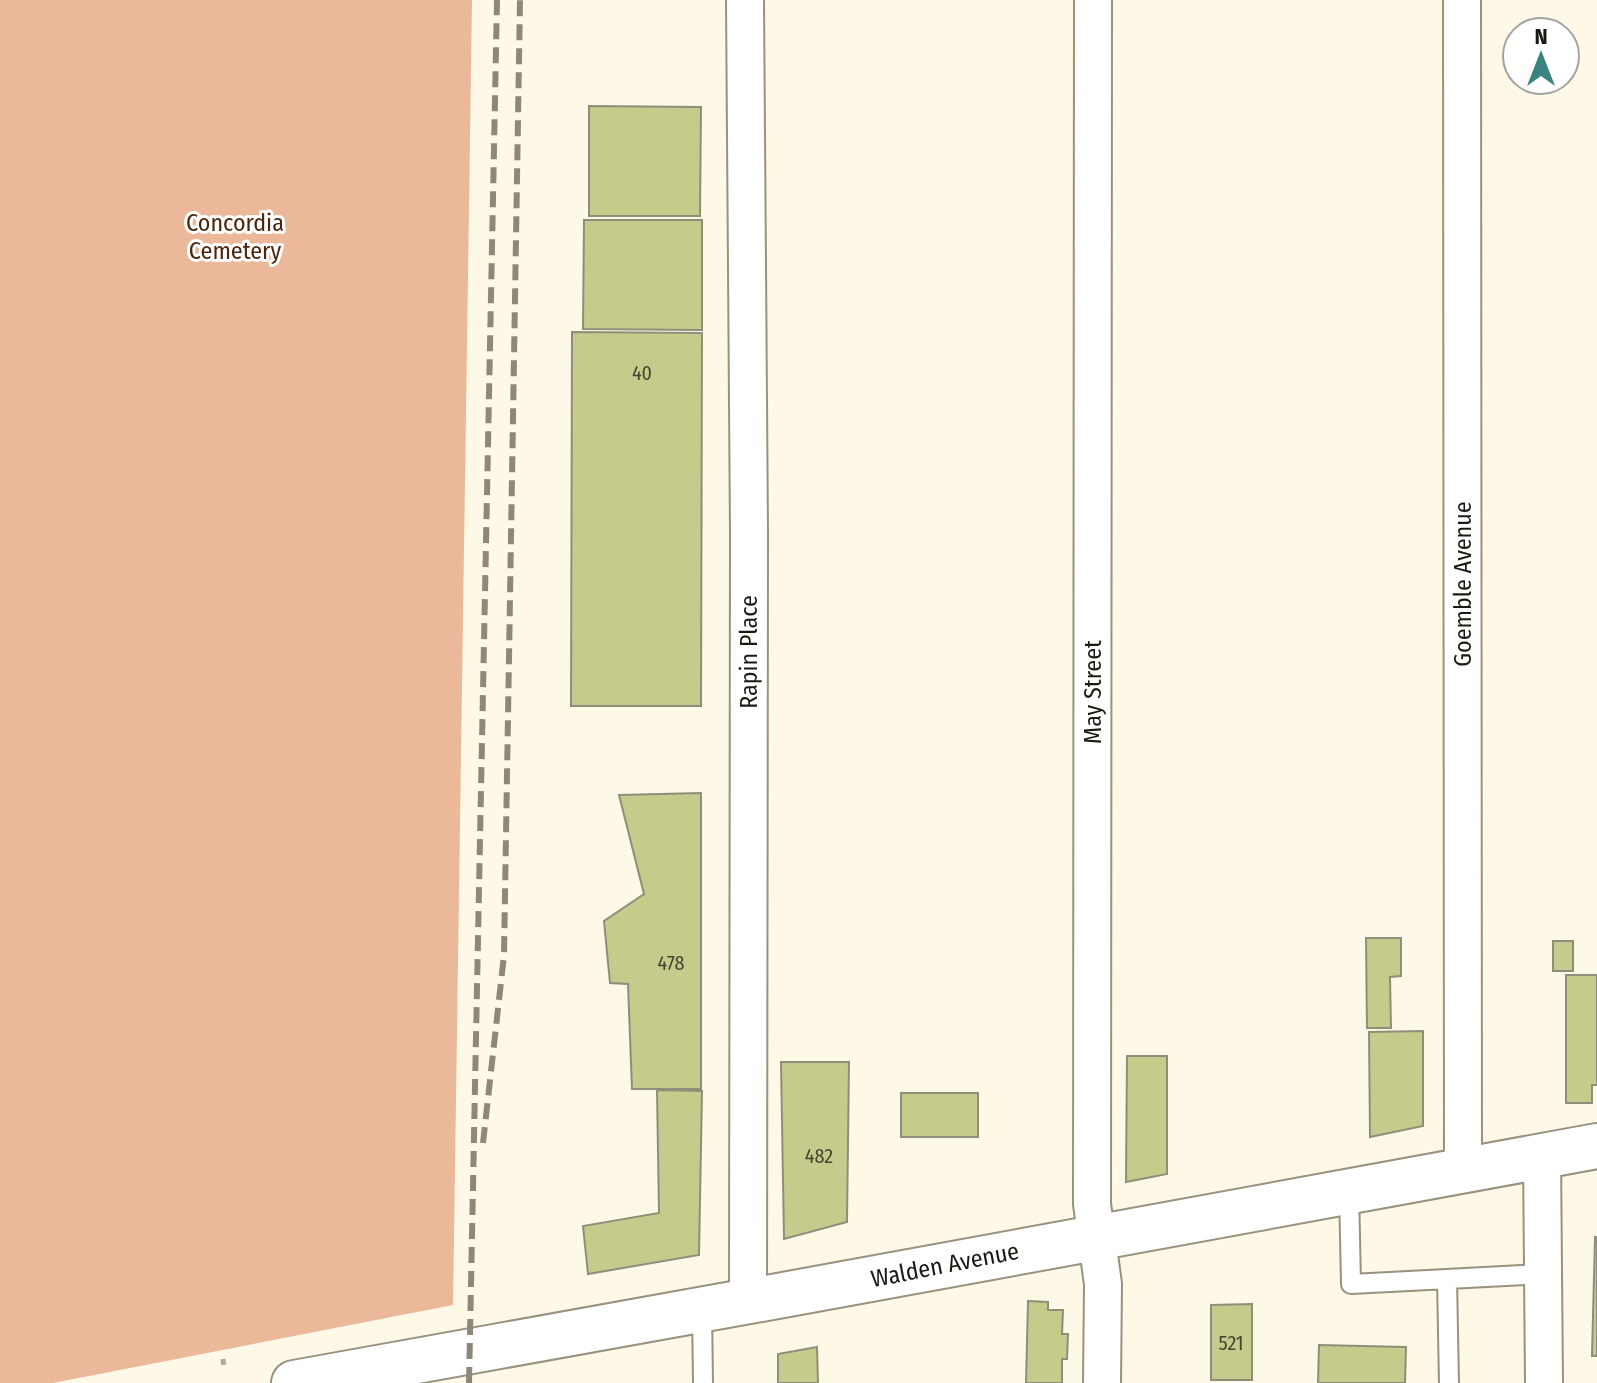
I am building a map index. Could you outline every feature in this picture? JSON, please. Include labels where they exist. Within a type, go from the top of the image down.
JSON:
[{"type":"main road","name":"Walden Avenue","points":[[294,1383],[748,1303],[1463,1168],[1597,1146]]},
{"type":"street","name":"Rapin Place","points":[[745,0],[749,534],[748,1303]]},
{"type":"street","name":"May Street","points":[[1093,0],[1092,1204],[1103,1284],[1102,1383]]},
{"type":"street","name":"Goemble Avenue","points":[[1462,0],[1463,1168]]},
{"type":"street","points":[[1542,1156],[1544,1383]]},
{"type":"lane","points":[[1349,1190],[1351,1284],[1543,1274]]},
{"type":"lane","points":[[1447,1279],[1449,1383]]},
{"type":"lane","points":[[702,1310],[703,1383]]},
{"type":"path","points":[[223,1359],[224,1368]]},
{"type":"green space","name":"Concordia Cemetery","points":[[0,0],[472,0],[453,1305],[53,1383],[0,1383]]},
{"type":"building","points":[[589,106],[701,107],[700,216],[589,216]]},
{"type":"building","points":[[584,220],[702,220],[702,330],[583,329]]},
{"type":"building","points":[[572,332],[702,333],[701,706],[571,706]]},
{"type":"building","points":[[701,793],[701,1089],[632,1089],[628,984],[610,983],[604,921],[644,894],[619,795]]},
{"type":"building","points":[[1366,938],[1401,938],[1401,976],[1390,977],[1391,1028],[1367,1028]]},
{"type":"building","points":[[1553,941],[1573,941],[1573,971],[1553,971]]},
{"type":"building","points":[[1566,975],[1597,975],[1597,1085],[1592,1085],[1592,1103],[1566,1103]]},
{"type":"building","points":[[1423,1031],[1423,1126],[1370,1137],[1369,1032]]},
{"type":"building","points":[[1127,1056],[1167,1056],[1167,1174],[1126,1182]]},
{"type":"building","points":[[781,1062],[849,1062],[847,1222],[784,1239]]},
{"type":"building","points":[[657,1090],[702,1091],[699,1255],[588,1274],[583,1226],[659,1213]]},
{"type":"building","points":[[901,1093],[978,1093],[978,1137],[901,1137]]},
{"type":"building","points":[[1595,1237],[1597,1356],[1592,1356]]},
{"type":"building","points":[[1028,1301],[1048,1302],[1048,1310],[1063,1310],[1062,1334],[1068,1334],[1067,1359],[1062,1359],[1062,1383],[1026,1383]]},
{"type":"building","points":[[1252,1304],[1252,1380],[1211,1380],[1211,1305]]},
{"type":"building","points":[[1319,1345],[1406,1347],[1405,1383],[1318,1383]]},
{"type":"building","points":[[817,1347],[818,1383],[778,1383],[778,1354]]},
{"type":"railway","points":[[469,1383],[497,0]]},
{"type":"railway","points":[[483,1143],[504,955],[520,0]]}]
